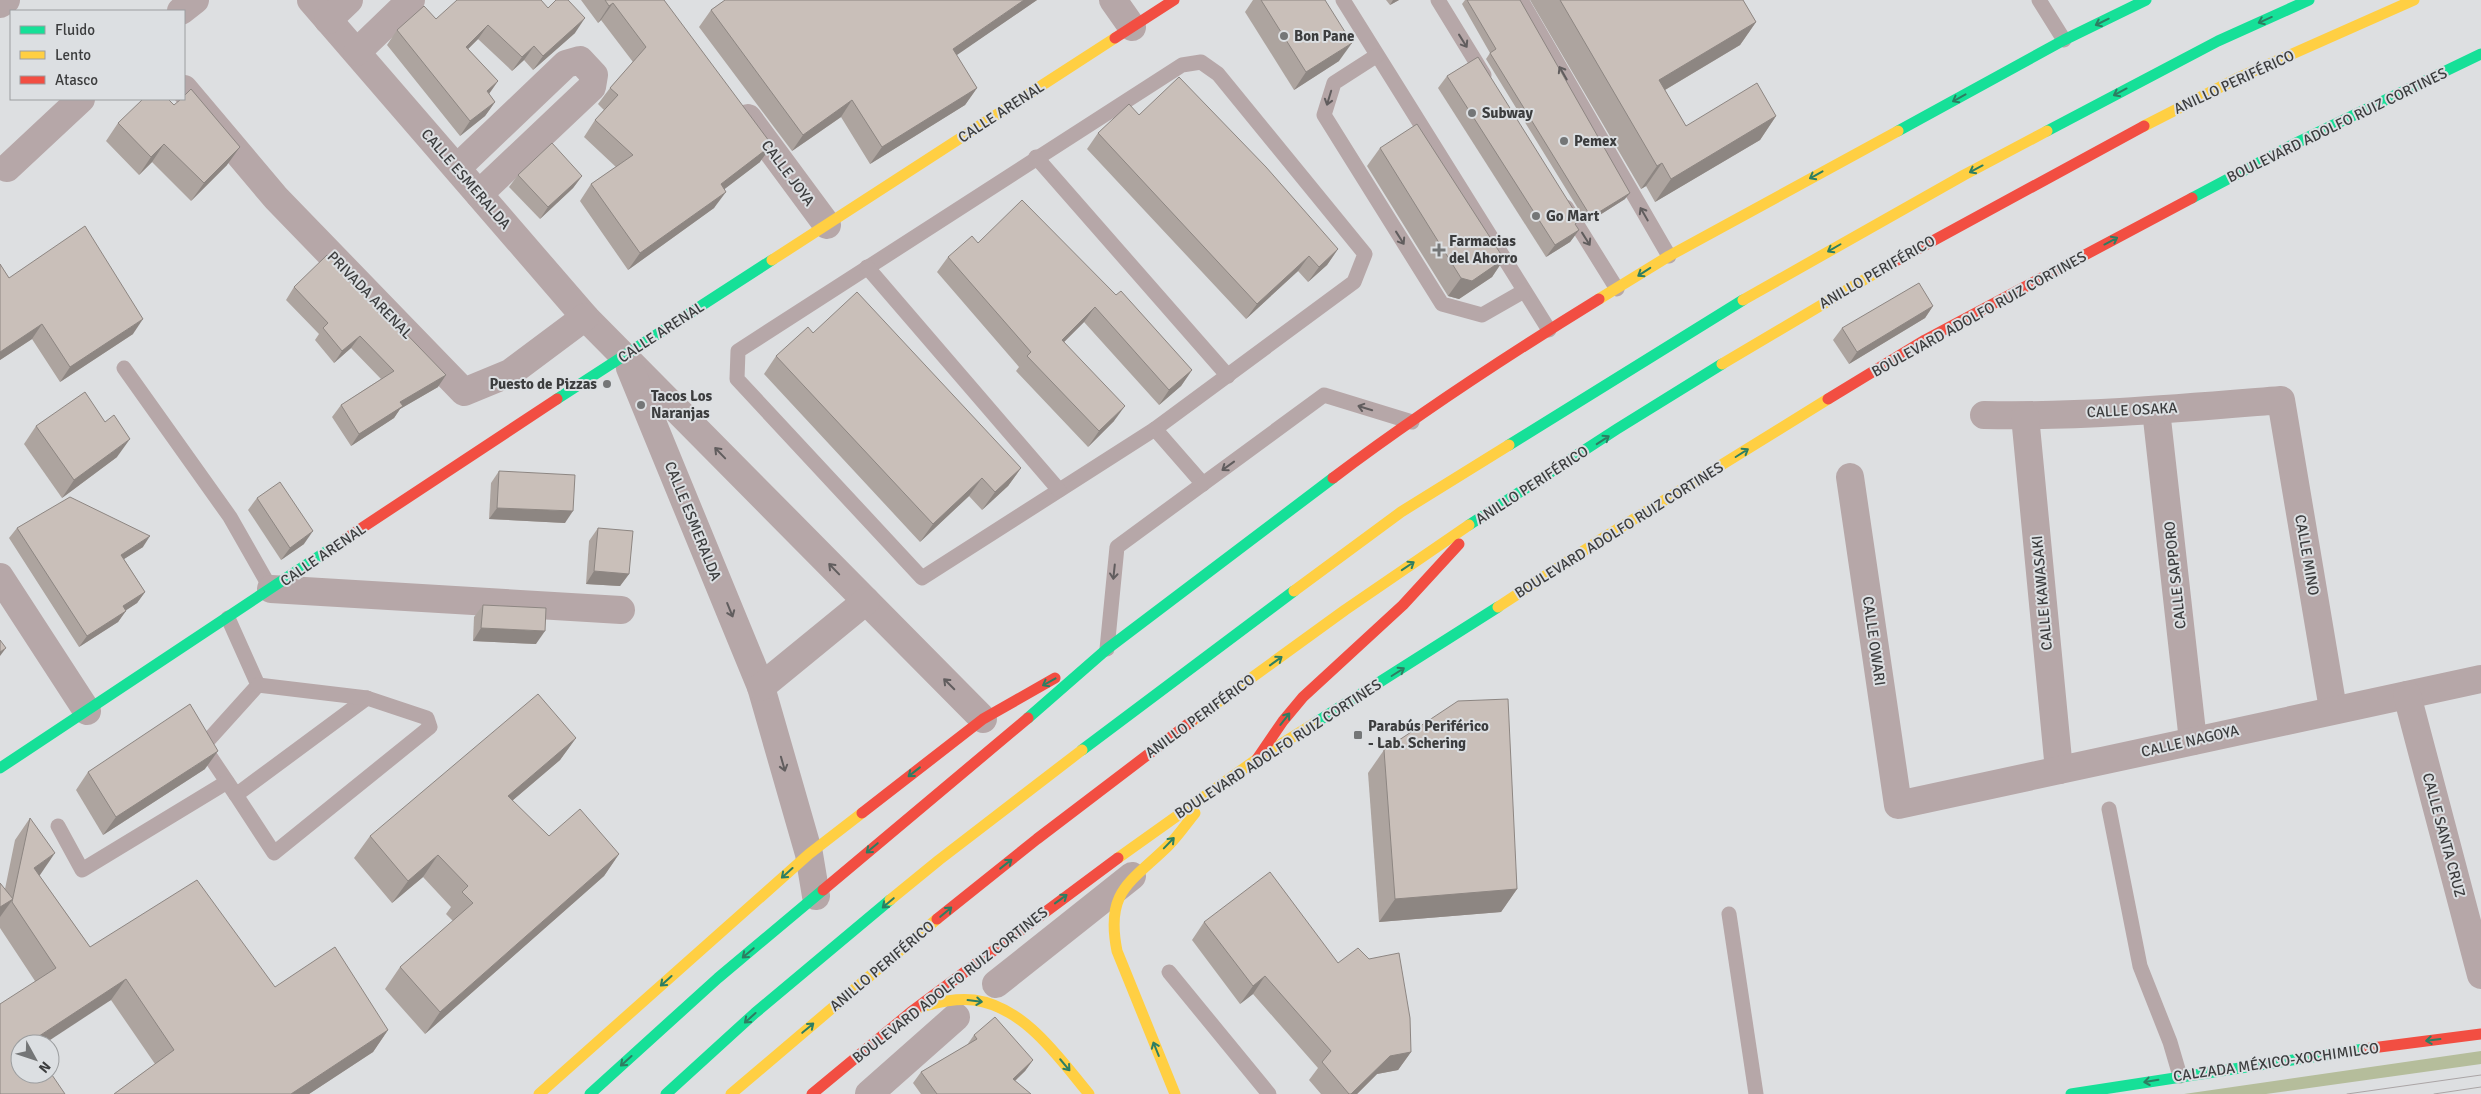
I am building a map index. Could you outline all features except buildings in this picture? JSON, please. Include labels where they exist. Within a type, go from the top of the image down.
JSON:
[{"type":"main road","name":"CALLE ARENAL","points":[[0,768],[624,355],[1174,0]]},
{"type":"main road","points":[[590,1094],[718,978],[1106,649],[1365,454],[1549,330],[1669,256],[2064,40],[2146,0]]},
{"type":"main road","points":[[666,1094],[755,1013],[938,860],[1147,700],[1401,512],[1704,322],[1955,180],[2218,41],[2309,0]]},
{"type":"main road","name":"ANILLO PERIFÉRICO","points":[[731,1094],[968,894],[1182,729],[1404,569],[1483,516],[1774,332],[2043,179],[2189,102],[2414,0]]},
{"type":"main road","name":"BOULEVARD ADOLFO RUIZ CORTINES","points":[[812,1094],[911,1012],[1217,787],[1257,759],[1409,665],[1600,540],[1925,340],[2294,144],[2481,54]]},
{"type":"main road","points":[[1257,759],[1283,721],[1303,697],[1403,605],[1483,516]]},
{"type":"main road","points":[[539,1094],[808,854],[983,719],[1106,649]]},
{"type":"main road","points":[[1175,1094],[1114,940],[1113,916],[1117,902],[1133,876],[1169,845],[1217,787]]},
{"type":"main road","points":[[911,1012],[946,1001],[984,1002],[1014,1015],[1040,1036],[1089,1094]]},
{"type":"main road","name":"CALZADA MÉXICO-XOCHIMILCO","points":[[2071,1094],[2306,1056],[2481,1034]]},
{"type":"street","points":[[0,4],[6,0]]},
{"type":"street","points":[[182,10],[196,0]]},
{"type":"street","points":[[320,10],[350,0]]},
{"type":"street","points":[[357,52],[411,0]]},
{"type":"street","points":[[1113,0],[1132,27]]},
{"type":"street","name":"CALLE ESMERALDA","points":[[320,10],[585,316],[983,719]]},
{"type":"street","points":[[457,168],[566,64],[580,60],[594,75],[592,86],[480,194]]},
{"type":"street","name":"PRIVADA ARENAL","points":[[185,91],[276,198],[464,392],[510,373],[585,316]]},
{"type":"street","points":[[7,168],[80,100]]},
{"type":"street","name":"CALLE JOYA","points":[[735,101],[827,225]]},
{"type":"street","name":"CALLE ESMERALDA","points":[[624,355],[762,687],[808,854],[816,896]]},
{"type":"street","name":"CALLE OSAKA","points":[[1984,415],[2025,416],[2156,410],[2281,400]]},
{"type":"street","name":"CALLE MINO","points":[[2281,400],[2333,709]]},
{"type":"street","name":"CALLE SAPPORO","points":[[2156,410],[2193,741]]},
{"type":"street","name":"CALLE KAWASAKI","points":[[2025,416],[2059,770]]},
{"type":"street","name":"CALLE OWARI","points":[[1850,477],[1898,805]]},
{"type":"street","points":[[0,577],[87,711]]},
{"type":"street","points":[[271,589],[621,610]]},
{"type":"street","points":[[762,687],[866,601]]},
{"type":"street","name":"CALLE NAGOYA","points":[[1898,805],[2333,709],[2481,679]]},
{"type":"street","name":"CALLE SANTA CRUZ","points":[[2407,695],[2481,975]]},
{"type":"street","points":[[996,984],[1133,876]]},
{"type":"street","points":[[869,1094],[956,1017]]},
{"type":"lane","points":[[1343,0],[1376,56],[1549,330]]},
{"type":"lane","points":[[1438,0],[1490,85]]},
{"type":"lane","points":[[1521,0],[1669,256]]},
{"type":"lane","points":[[2039,0],[2064,40]]},
{"type":"lane","points":[[1376,56],[1334,82],[1324,115],[1442,304],[1482,315],[1524,291]]},
{"type":"lane","points":[[1202,62],[1218,74],[1365,254],[1354,282],[1228,376],[1155,429],[922,578],[737,379],[738,351],[867,267],[1182,65],[1202,62]]},
{"type":"lane","points":[[1036,158],[1228,376]]},
{"type":"lane","points":[[1559,195],[1617,289]]},
{"type":"lane","points":[[867,267],[1059,490]]},
{"type":"lane","points":[[124,368],[230,517],[271,589]]},
{"type":"lane","points":[[1106,649],[1117,548],[1203,484],[1324,395],[1412,422]]},
{"type":"lane","points":[[1155,429],[1203,484]]},
{"type":"lane","points":[[228,618],[258,685]]},
{"type":"lane","points":[[258,685],[367,698],[427,718],[430,726],[274,852],[203,746],[258,685]]},
{"type":"lane","points":[[236,795],[367,698]]},
{"type":"lane","points":[[58,826],[82,870],[227,782]]},
{"type":"lane","points":[[2109,809],[2140,966],[2170,1042],[2180,1076]]},
{"type":"lane","points":[[1729,914],[1756,1094]]},
{"type":"lane","points":[[1169,972],[1270,1094]]},
{"type":"green space","points":[[2481,1051],[2481,1064],[2266,1094],[2184,1094]]},
{"type":"tram line","points":[[2347,1094],[2481,1075]]},
{"type":"tram line","points":[[2434,1094],[2481,1087]]},
{"type":"traffic: fast","points":[[1898,131],[2064,40],[2146,0]]},
{"type":"traffic: fast","points":[[2047,131],[2218,41],[2309,0]]},
{"type":"traffic: fast","points":[[2192,198],[2294,144],[2481,54]]},
{"type":"traffic: fast","points":[[557,399],[772,260]]},
{"type":"traffic: fast","points":[[1509,445],[1743,300]]},
{"type":"traffic: fast","points":[[1469,525],[1617,429],[1722,364]]},
{"type":"traffic: fast","points":[[1028,718],[1107,649],[1333,478]]},
{"type":"traffic: fast","points":[[0,768],[336,545]]},
{"type":"traffic: fast","points":[[1082,750],[1294,591]]},
{"type":"traffic: fast","points":[[1315,723],[1498,607]]},
{"type":"traffic: fast","points":[[590,1094],[718,978],[823,890]]},
{"type":"traffic: fast","points":[[666,1094],[755,1013],[890,900]]},
{"type":"traffic: fast","points":[[2071,1094],[2364,1049]]},
{"type":"traffic: slow","points":[[2144,126],[2240,77],[2414,0]]},
{"type":"traffic: slow","points":[[772,260],[1115,38]]},
{"type":"traffic: slow","points":[[1599,299],[1669,256],[1898,131]]},
{"type":"traffic: slow","points":[[1743,300],[1964,175],[2047,131]]},
{"type":"traffic: slow","points":[[1722,364],[1894,262]]},
{"type":"traffic: slow","points":[[1498,607],[1600,540],[1828,399]]},
{"type":"traffic: slow","points":[[1294,591],[1401,512],[1509,445]]},
{"type":"traffic: slow","points":[[1192,721],[1345,610],[1469,525]]},
{"type":"traffic: slow","points":[[1118,858],[1257,759],[1315,723]]},
{"type":"traffic: slow","points":[[890,900],[1082,750]]},
{"type":"traffic: slow","points":[[539,1094],[809,854],[862,813]]},
{"type":"traffic: slow","points":[[1175,1094],[1117,951],[1114,931],[1115,914],[1118,901],[1124,890],[1172,842],[1195,813]]},
{"type":"traffic: slow","points":[[731,1094],[937,919]]},
{"type":"traffic: slow","points":[[921,1007],[948,1001],[974,1000],[992,1005],[1009,1013],[1025,1023],[1053,1050],[1089,1094]]},
{"type":"traffic: jam","points":[[1115,38],[1174,0]]},
{"type":"traffic: jam","points":[[1894,262],[2144,126]]},
{"type":"traffic: jam","points":[[1828,399],[1925,340],[2192,198]]},
{"type":"traffic: jam","points":[[1333,478],[1464,386],[1599,299]]},
{"type":"traffic: jam","points":[[336,545],[557,399]]},
{"type":"traffic: jam","points":[[1257,759],[1283,721],[1303,697],[1403,605],[1459,544]]},
{"type":"traffic: jam","points":[[862,813],[983,719],[1055,678]]},
{"type":"traffic: jam","points":[[823,890],[1028,718]]},
{"type":"traffic: jam","points":[[937,919],[1037,839],[1192,721]]},
{"type":"traffic: jam","points":[[812,1094],[911,1012],[1118,858]]},
{"type":"traffic: jam","points":[[2364,1049],[2481,1034]]},
{"type":"place","name":"Bon Pane","points":[[1284,36]]},
{"type":"place","name":"Subway","points":[[1472,113]]},
{"type":"place","name":"Pemex","points":[[1564,141]]},
{"type":"place","name":"Go Mart","points":[[1536,216]]},
{"type":"place","name":"Farmacias del Ahorro","points":[[1439,250]]},
{"type":"place","name":"Puesto de Pizzas","points":[[607,384]]},
{"type":"place","name":"Tacos Los Naranjas","points":[[641,405]]},
{"type":"place","name":"Parabús Periférico - Lab. Schering","points":[[1358,735]]}]
